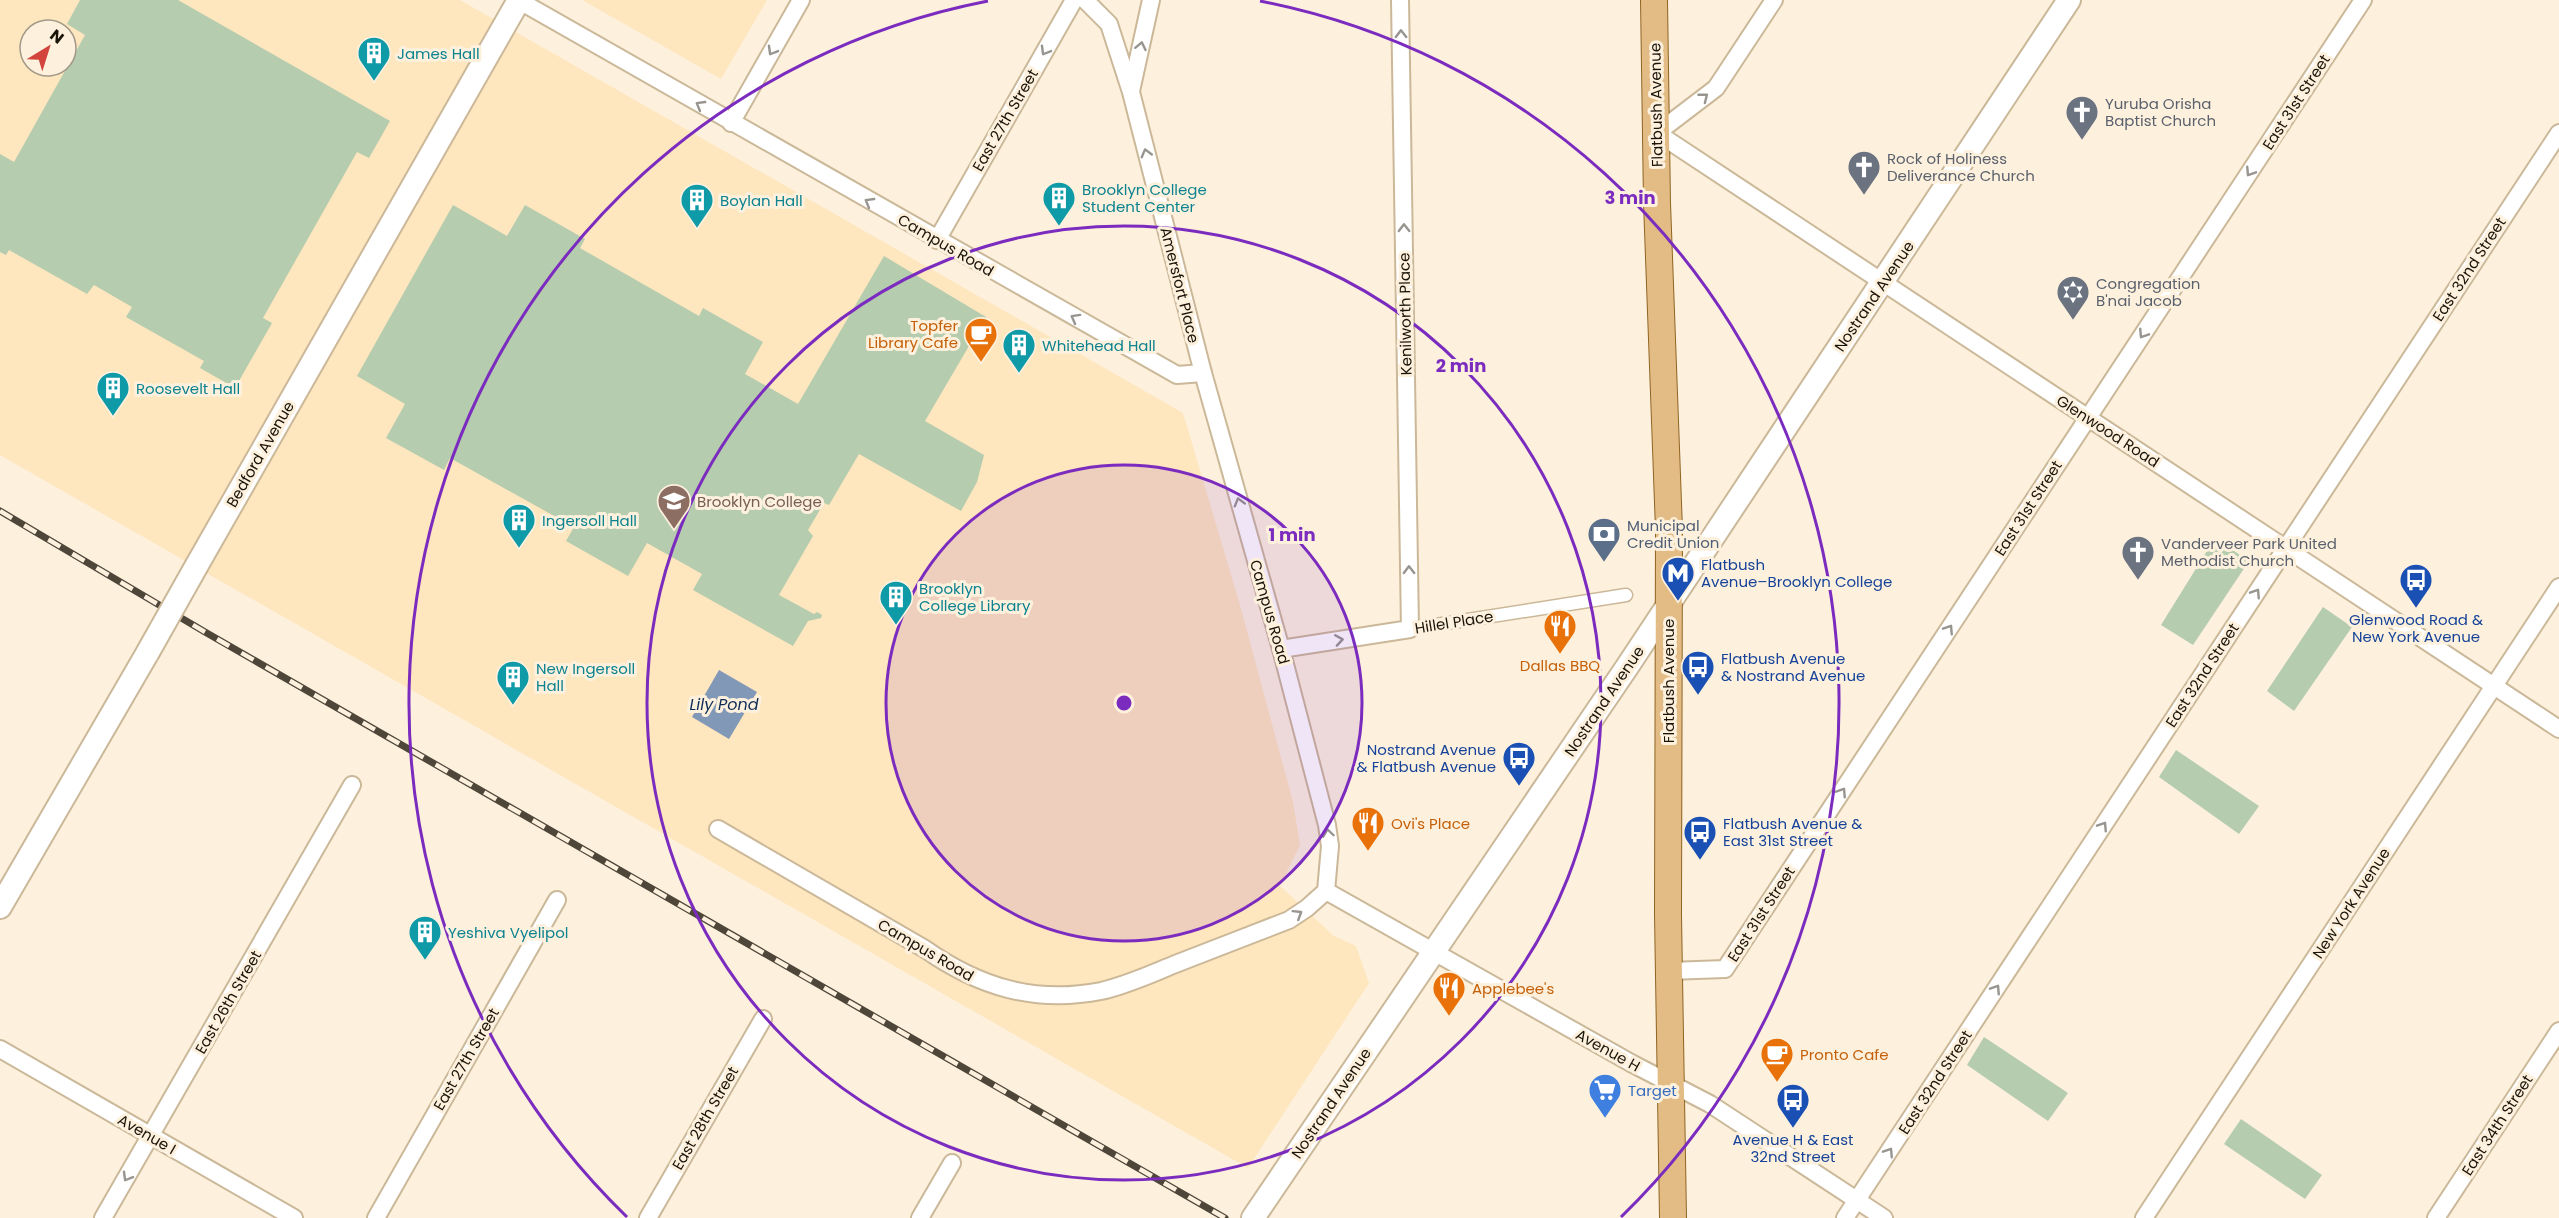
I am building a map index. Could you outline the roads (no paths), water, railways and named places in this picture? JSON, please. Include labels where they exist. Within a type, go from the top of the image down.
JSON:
[{"type":"main road","name":"Bedford Avenue","points":[[0,907],[148,652],[518,0]]},
{"type":"main road","name":"Flatbush Avenue","points":[[1654,0],[1669,530],[1669,971],[1673,1218]]},
{"type":"main road","name":"Nostrand Avenue","points":[[1253,1218],[1668,605],[2070,0]]},
{"type":"street","name":"Campus Road","points":[[518,0],[1177,375],[1203,373],[1281,649],[1327,825],[1330,846],[1326,891],[1289,920],[1132,981],[1102,991],[1068,996],[1017,992],[982,982],[951,967],[925,949],[718,829]]},
{"type":"street","points":[[731,123],[801,0]]},
{"type":"street","name":"East 27th Street","points":[[937,240],[1074,0]]},
{"type":"street","name":"Amersfort Place","points":[[1084,0],[1109,24],[1131,92],[1203,373]]},
{"type":"street","name":"Amersfort Place","points":[[1131,92],[1151,0]]},
{"type":"street","name":"Kenilworth Place","points":[[1400,0],[1410,629]]},
{"type":"street","points":[[1657,133],[1716,88],[1774,0]]},
{"type":"street","name":"East 31st Street","points":[[1669,971],[1725,969],[2363,0]]},
{"type":"street","name":"Glenwood Road","points":[[1657,133],[2559,729]]},
{"type":"street","name":"East 32nd Street","points":[[1845,1218],[2559,133]]},
{"type":"street","name":"New York Avenue","points":[[2144,1218],[2559,587]]},
{"type":"street","name":"Hillel Place","points":[[1281,649],[1626,594]]},
{"type":"street","name":"East 26th Street","points":[[104,1218],[352,785]]},
{"type":"street","name":"Avenue H","points":[[1326,891],[1434,953],[1710,1104],[1884,1218]]},
{"type":"street","name":"East 27th Street","points":[[376,1218],[557,900]]},
{"type":"street","name":"East 28th Street","points":[[648,1218],[763,1019]]},
{"type":"street","name":"East 34th Street","points":[[2436,1218],[2559,1031]]},
{"type":"street","name":"Avenue I","points":[[0,1049],[294,1218]]},
{"type":"street","points":[[920,1218],[952,1163]]},
{"type":"water","name":"Lily Pond","points":[[719,670],[757,692],[729,739],[692,717]]},
{"type":"railway","points":[[0,511],[205,632],[1225,1218]]},
{"type":"place","name":"James Hall","points":[[374,82]]},
{"type":"place","name":"Yuruba Orisha Baptist Church","points":[[2082,141]]},
{"type":"place","name":"Rock of Holiness Deliverance Church","points":[[1864,196]]},
{"type":"place","name":"Brooklyn College Student Center","points":[[1059,227]]},
{"type":"place","name":"Boylan Hall","points":[[697,229]]},
{"type":"place","name":"Congregation B'nai Jacob","points":[[2073,321]]},
{"type":"place","name":"Topfer Library Cafe","points":[[981,363]]},
{"type":"place","name":"Whitehead Hall","points":[[1019,374]]},
{"type":"place","name":"Roosevelt Hall","points":[[113,417]]},
{"type":"place","name":"Brooklyn College","points":[[674,530]]},
{"type":"place","name":"Ingersoll Hall","points":[[519,549]]},
{"type":"place","name":"Municipal Credit Union","points":[[1604,563]]},
{"type":"place","name":"Vanderveer Park United Methodist Church","points":[[2138,581]]},
{"type":"place","name":"Flatbush Avenue–Brooklyn College","points":[[1678,602]]},
{"type":"place","name":"Glenwood Road & New York Avenue","points":[[2416,609]]},
{"type":"place","name":"Brooklyn College Library","points":[[896,626]]},
{"type":"place","name":"Dallas BBQ","points":[[1560,655]]},
{"type":"place","name":"Flatbush Avenue & Nostrand Avenue","points":[[1698,696]]},
{"type":"place","name":"New Ingersoll Hall","points":[[513,706]]},
{"type":"place","name":"Nostrand Avenue & Flatbush Avenue","points":[[1519,787]]},
{"type":"place","name":"Ovi's Place","points":[[1368,852]]},
{"type":"place","name":"Flatbush Avenue & East 31st Street","points":[[1700,861]]},
{"type":"place","name":"Yeshiva Vyelipol","points":[[425,961]]},
{"type":"place","name":"Applebee's","points":[[1449,1017]]},
{"type":"place","name":"Pronto Cafe","points":[[1777,1083]]},
{"type":"place","name":"Target","points":[[1605,1119]]},
{"type":"place","name":"Avenue H & East 32nd Street","points":[[1793,1129]]}]
